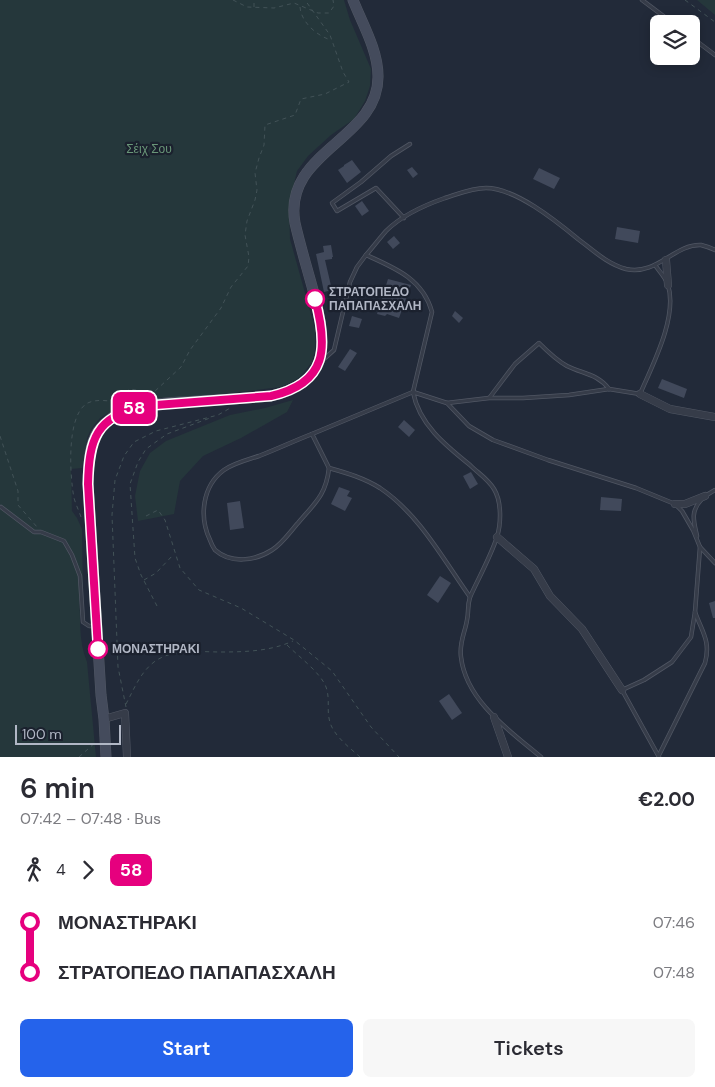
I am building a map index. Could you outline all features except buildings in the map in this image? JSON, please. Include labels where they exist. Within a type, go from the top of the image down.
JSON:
[{"type":"main road","points":[[106,757],[104,719],[100,695],[88,477],[90,454],[98,432],[109,420],[125,411],[143,406],[239,399],[285,393],[307,379],[318,364],[323,345],[323,330],[296,229],[294,208],[298,187],[307,171],[360,120],[371,106],[375,97],[378,77],[376,62],[353,0]]},
{"type":"street","points":[[666,260],[668,285]]},
{"type":"street","points":[[640,394],[670,409],[715,417]]},
{"type":"street","points":[[675,504],[685,504],[705,496]]},
{"type":"street","points":[[497,537],[534,569],[550,596],[582,629],[622,690]]},
{"type":"street","points":[[104,719],[125,713],[127,757]]},
{"type":"street","points":[[494,716],[508,757]]},
{"type":"lane","points":[[642,0],[662,15]]},
{"type":"lane","points":[[700,43],[715,54]]},
{"type":"lane","points":[[404,218],[376,188],[337,211],[332,203],[410,144]]},
{"type":"lane","points":[[318,364],[334,350],[350,282],[357,267],[386,230],[429,204],[454,195],[485,188],[497,189],[521,198],[565,229],[597,255],[626,269],[643,270],[666,260],[687,247],[701,245],[715,250]]},
{"type":"lane","points":[[366,255],[388,264],[409,277],[423,289],[430,302],[432,312],[413,392],[415,403],[419,413],[432,431],[485,477],[495,490],[500,512],[497,537],[466,607],[468,619],[461,638],[461,658],[465,673],[480,701],[494,716],[541,757]]},
{"type":"lane","points":[[312,434],[329,468],[328,483],[322,495],[274,549],[261,557],[248,560],[228,558],[214,549],[208,535],[204,507],[206,494],[223,471],[240,462],[413,392],[446,403],[489,398],[560,396],[610,389],[640,394],[667,327],[670,304],[668,285],[656,265]]},
{"type":"lane","points":[[489,398],[515,364],[539,343],[554,358],[569,367],[595,376],[610,389]]},
{"type":"lane","points":[[446,403],[469,426],[493,440],[636,488],[675,504],[682,511],[700,547],[715,563]]},
{"type":"lane","points":[[329,468],[359,477],[380,488],[396,501],[420,524],[470,597]]},
{"type":"lane","points":[[659,756],[622,690],[644,680],[672,662],[690,638],[695,612],[700,547],[693,514],[696,505],[715,490]]},
{"type":"lane","points":[[1,507],[34,532],[41,532],[64,541],[80,576],[83,622],[89,626],[97,626]]},
{"type":"lane","points":[[659,756],[705,663],[707,653],[704,632],[695,612]]},
{"type":"path","points":[[233,0],[247,7],[274,8],[294,3],[314,11],[329,12],[334,6],[333,0]]},
{"type":"path","points":[[254,0],[254,7]]},
{"type":"path","points":[[119,397],[130,390],[153,393],[181,367],[190,350],[221,308],[230,287],[248,266],[249,257],[245,235],[247,221],[256,200],[256,174],[259,158],[264,146],[265,125],[295,115],[301,99],[325,94],[349,82],[343,72],[332,40],[305,0]]},
{"type":"path","points":[[685,0],[715,22]]},
{"type":"path","points":[[300,6],[303,18],[312,28],[322,37],[332,40]]},
{"type":"path","points":[[157,606],[143,580],[135,558],[130,484],[138,462],[146,449],[168,434],[218,415],[232,408],[239,399]]},
{"type":"path","points":[[125,713],[126,704],[118,667],[112,515],[115,480],[124,456],[134,442],[156,431],[218,415]]},
{"type":"path","points":[[0,436],[18,491],[18,505],[32,519],[41,532]]},
{"type":"path","points":[[146,516],[158,510],[165,520],[174,554],[180,568],[199,590],[242,608],[294,640],[332,671],[371,727],[399,757]]},
{"type":"path","points":[[143,580],[156,573],[174,554]]},
{"type":"path","points":[[126,704],[140,676],[154,662],[169,655],[191,650],[220,652],[266,649],[294,640]]},
{"type":"path","points":[[286,644],[326,686],[329,702],[328,719],[334,731],[360,757]]},
{"type":"path","points":[[79,757],[97,741],[105,739]]},
{"type":"green space","name":"Σέιχ Σου","points":[[0,0],[344,0],[350,20],[371,69],[370,86],[365,101],[354,119],[331,135],[308,156],[297,171],[289,205],[290,239],[315,329],[315,350],[312,362],[300,377],[281,387],[223,394],[156,398],[123,404],[100,418],[91,429],[87,438],[82,468],[71,469],[72,511],[82,529],[83,595],[79,595],[80,629],[82,646],[87,662],[96,757],[0,757]]},
{"type":"green space","points":[[697,0],[715,0],[715,15]]},
{"type":"green space","points":[[293,400],[287,412],[241,438],[203,456],[180,481],[174,514],[138,521],[135,496],[140,471],[150,453],[166,441],[230,415]]},
{"type":"bus line","name":"58","points":[[98,649],[88,484],[89,458],[98,432],[109,420],[125,411],[143,406],[259,398],[285,393],[297,387],[311,375],[322,353],[323,330],[315,299]]},
{"type":"place","name":"ΣΤΡΑΤΟΠΕΔΟ ΠΑΠΑΠΑΣΧΑΛΗ","points":[[315,299]]},
{"type":"place","name":"ΜΟΝΑΣΤΗΡΑΚΙ","points":[[98,649]]}]
